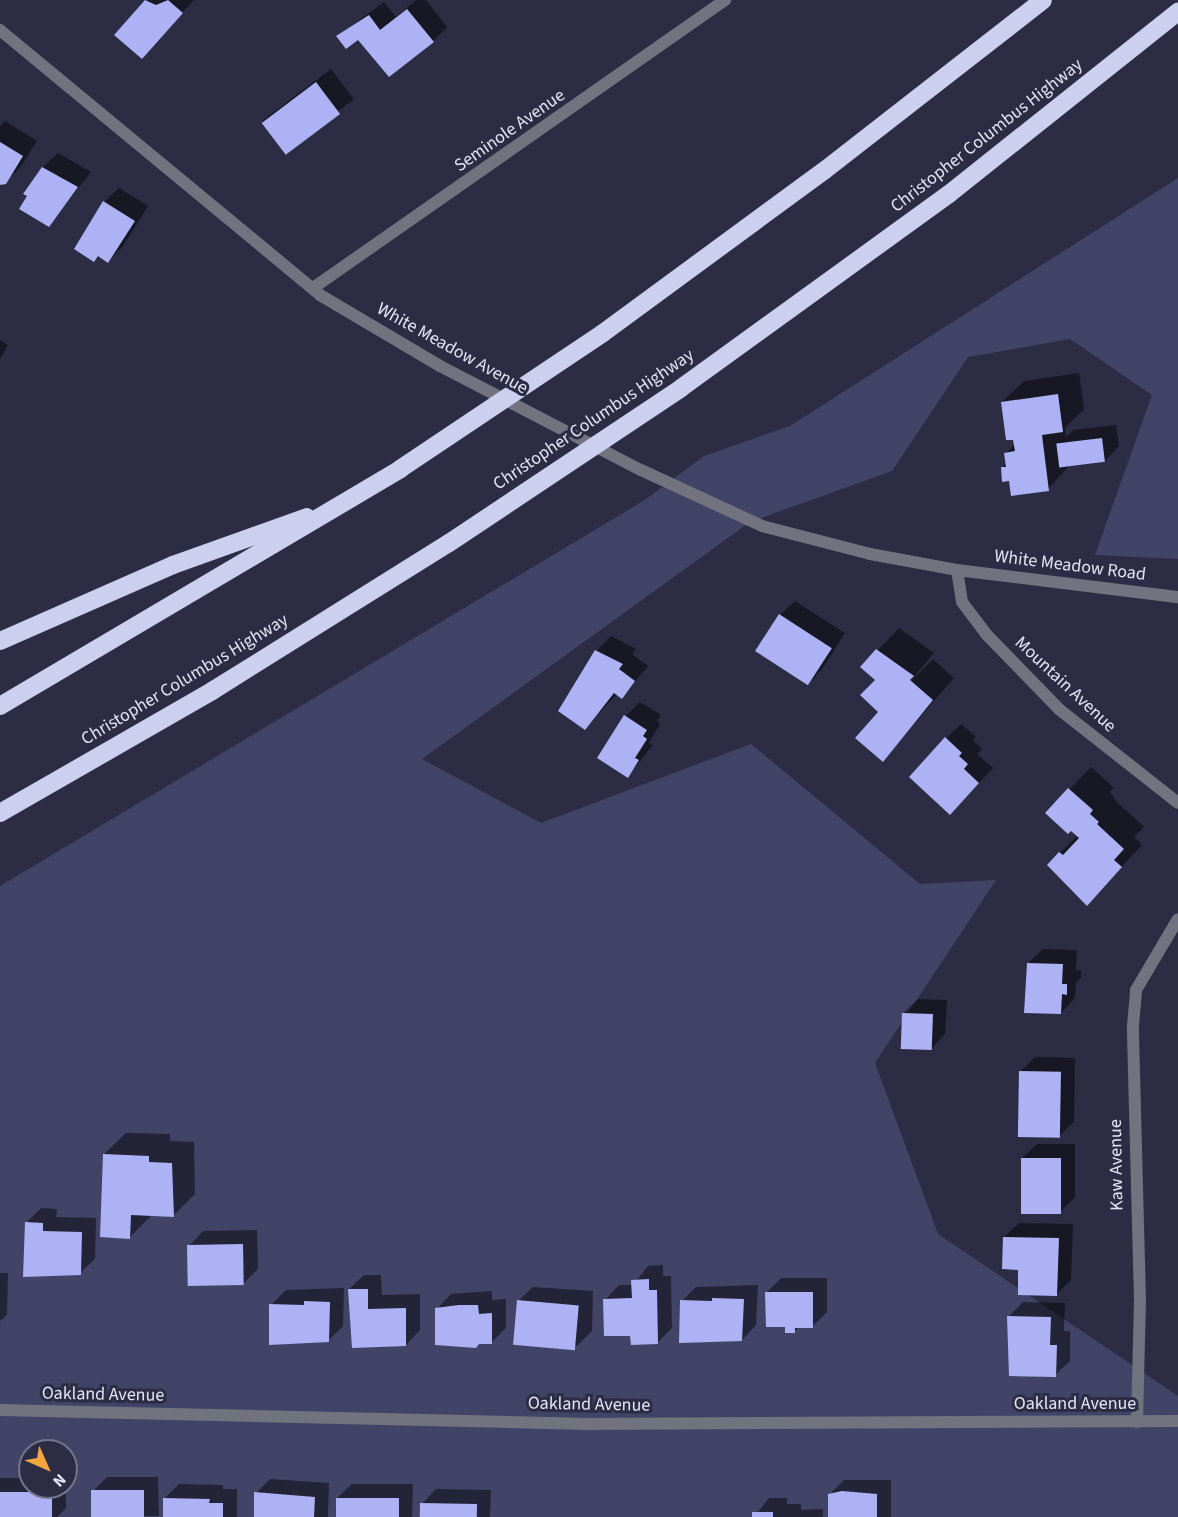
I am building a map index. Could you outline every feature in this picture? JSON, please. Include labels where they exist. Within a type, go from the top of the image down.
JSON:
[{"type":"highway","points":[[0,706],[348,502],[603,333],[825,170],[1043,0]]},
{"type":"highway","name":"Christopher Columbus Highway","points":[[0,813],[212,691],[449,543],[681,388],[949,194],[1178,12]]},
{"type":"highway","points":[[0,641],[173,565],[348,502]]},
{"type":"highway","points":[[0,822],[54,783]]},
{"type":"street","name":"Seminole Avenue","points":[[313,288],[725,0]]},
{"type":"street","name":"White Meadow Avenue","points":[[0,30],[313,288],[440,366],[641,470],[762,526],[870,554],[957,570]]},
{"type":"street","name":"White Meadow Road","points":[[957,570],[1178,597]]},
{"type":"street","name":"Mountain Avenue","points":[[957,570],[962,602],[987,635],[1060,710],[1178,802]]},
{"type":"street","name":"Kaw Avenue","points":[[1137,1422],[1140,1300],[1133,1026],[1137,990],[1178,919]]},
{"type":"street","name":"Oakland Avenue","points":[[0,1410],[588,1424],[1178,1422]]},
{"type":"shaded area","points":[[1178,178],[1178,559],[1095,555],[1152,395],[1070,339],[968,357],[892,471],[750,522],[422,759],[541,823],[751,744],[920,884],[996,880],[875,1063],[938,1234],[1178,1396],[1178,1517],[0,1517],[0,886],[645,500],[704,456],[790,426]]},
{"type":"building","points":[[145,0],[156,5],[168,0],[183,13],[142,59],[114,35]]},
{"type":"building","points":[[407,9],[434,42],[389,77],[358,40],[346,49],[336,36],[369,15],[380,30]]},
{"type":"building","points":[[316,82],[340,114],[286,155],[262,123]]},
{"type":"building","points":[[0,142],[23,156],[6,184],[0,185]]},
{"type":"building","points":[[42,167],[78,187],[49,227],[19,209],[27,196],[23,194]]},
{"type":"building","points":[[103,201],[135,221],[108,263],[98,256],[94,262],[74,249]]},
{"type":"building","points":[[1058,394],[1063,432],[1042,435],[1049,491],[1011,496],[1009,481],[1002,482],[1001,467],[1006,467],[1004,453],[1015,451],[1013,440],[1006,440],[1001,402]]},
{"type":"building","points":[[1102,438],[1105,462],[1059,467],[1056,444]]},
{"type":"building","points":[[779,614],[832,648],[808,685],[755,651]]},
{"type":"building","points":[[876,649],[914,676],[910,680],[933,700],[883,762],[855,738],[878,712],[860,695],[875,680],[860,667]]},
{"type":"building","points":[[595,650],[623,664],[619,669],[635,681],[622,699],[614,693],[585,730],[558,711]]},
{"type":"building","points":[[624,715],[647,730],[643,736],[647,739],[635,758],[639,760],[628,778],[597,758]]},
{"type":"building","points":[[945,737],[962,753],[959,756],[968,764],[964,769],[979,783],[950,815],[909,777]]},
{"type":"building","points":[[1068,788],[1093,810],[1090,814],[1099,822],[1097,824],[1124,849],[1114,860],[1122,867],[1087,906],[1047,865],[1059,852],[1063,855],[1079,838],[1071,831],[1068,834],[1045,813]]},
{"type":"building","points":[[1027,963],[1063,964],[1062,984],[1067,984],[1067,995],[1062,994],[1061,1014],[1024,1013]]},
{"type":"building","points":[[902,1013],[933,1014],[932,1050],[901,1049]]},
{"type":"building","points":[[1019,1071],[1061,1072],[1060,1138],[1018,1137]]},
{"type":"building","points":[[103,1154],[149,1156],[149,1162],[172,1163],[174,1217],[131,1215],[130,1239],[100,1237]]},
{"type":"building","points":[[1021,1158],[1061,1158],[1061,1214],[1021,1214]]},
{"type":"building","points":[[25,1222],[43,1223],[43,1231],[82,1232],[81,1275],[23,1277]]},
{"type":"building","points":[[1003,1237],[1059,1238],[1057,1296],[1018,1295],[1018,1270],[1002,1269]]},
{"type":"building","points":[[243,1244],[244,1285],[188,1286],[187,1245]]},
{"type":"building","points":[[649,1279],[649,1290],[657,1290],[658,1344],[631,1345],[630,1336],[604,1336],[603,1299],[632,1298],[631,1280]]},
{"type":"building","points":[[348,1289],[368,1289],[368,1309],[406,1308],[406,1346],[352,1348]]},
{"type":"building","points":[[765,1292],[813,1292],[813,1328],[795,1328],[795,1333],[785,1333],[785,1327],[766,1327]]},
{"type":"building","points":[[712,1298],[744,1299],[742,1341],[679,1343],[680,1300],[712,1301]]},
{"type":"building","points":[[517,1300],[579,1305],[575,1350],[513,1345]]},
{"type":"building","points":[[304,1301],[330,1302],[329,1342],[269,1345],[269,1304],[304,1305]]},
{"type":"building","points":[[478,1305],[479,1314],[492,1313],[492,1344],[479,1344],[476,1348],[435,1345],[435,1308]]},
{"type":"building","points":[[1007,1316],[1051,1317],[1050,1345],[1057,1345],[1056,1377],[1009,1376]]},
{"type":"building","points":[[91,1490],[144,1490],[144,1517],[91,1517]]},
{"type":"building","points":[[842,1491],[877,1494],[877,1517],[828,1517],[828,1494]]},
{"type":"building","points":[[0,1492],[18,1492],[18,1499],[52,1499],[52,1517],[0,1517]]},
{"type":"building","points":[[254,1492],[315,1497],[314,1517],[254,1517]]},
{"type":"building","points":[[163,1498],[210,1499],[209,1503],[223,1503],[223,1517],[163,1517]]},
{"type":"building","points":[[336,1498],[399,1498],[399,1517],[336,1517]]},
{"type":"building","points":[[420,1503],[477,1504],[477,1517],[420,1517]]},
{"type":"building","points":[[752,1512],[773,1512],[773,1517],[752,1517]]}]
